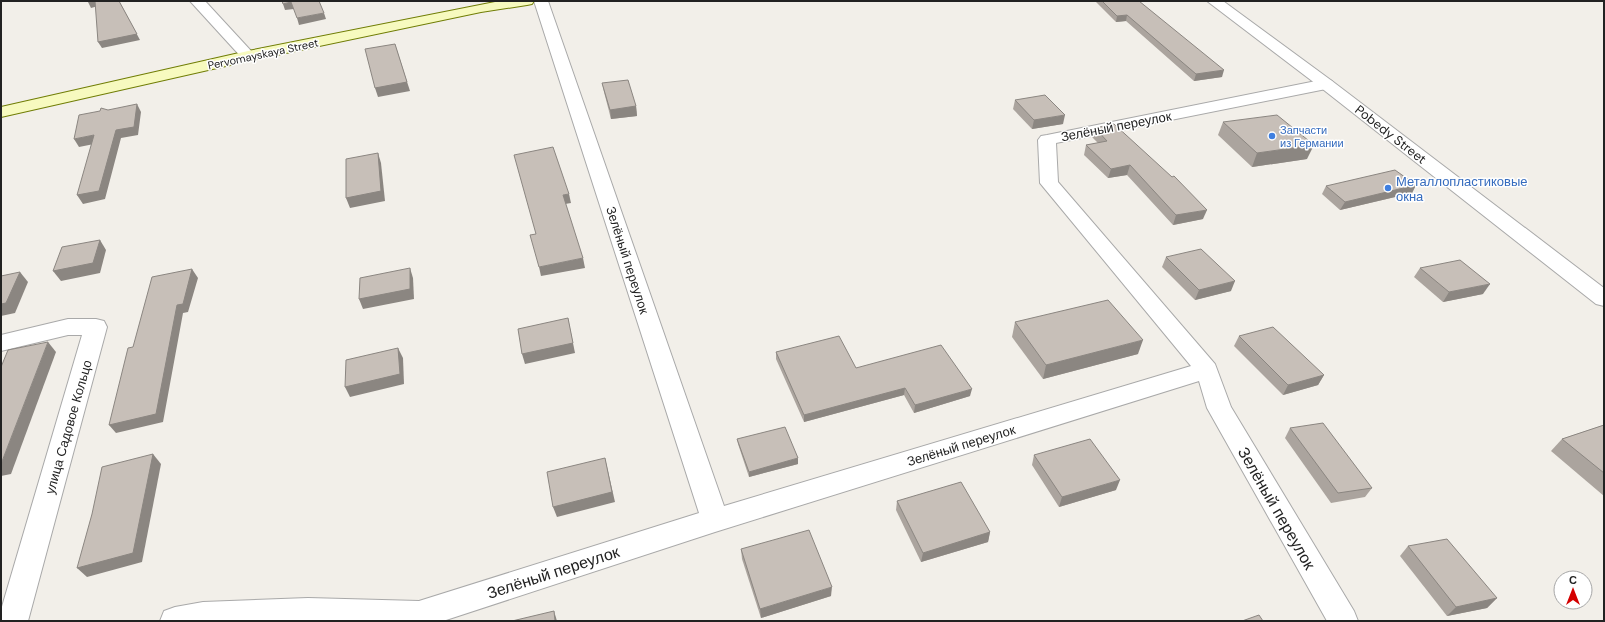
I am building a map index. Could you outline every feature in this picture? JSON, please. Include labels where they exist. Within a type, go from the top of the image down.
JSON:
[{"type":"main road","name":"Pervomayskaya Street","points":[[1,112],[248,56],[481,8],[526,1]]},
{"type":"street","points":[[197,1],[248,56]]},
{"type":"street","name":"Зелёный переулок","points":[[541,1],[715,520]]},
{"type":"street","name":"Pobedy Street","points":[[1214,1],[1326,84],[1604,299]]},
{"type":"street","name":"Зелёный переулок","points":[[1326,84],[1047,140],[1049,184],[1207,370],[1219,408],[1343,621]]},
{"type":"street","name":"улица Садовое Кольцо","points":[[1,343],[68,327],[96,327],[12,621]]},
{"type":"street","name":"Зелёный переулок","points":[[419,618],[715,520],[1207,370]]},
{"type":"street","points":[[175,621],[203,616],[308,612],[419,618]]},
{"type":"building","points":[[95,1],[119,1],[137,34],[98,42]]},
{"type":"building","points":[[282,1],[319,1],[324,13],[297,18],[291,2],[283,4]]},
{"type":"building","points":[[1102,1],[1139,1],[1224,70],[1196,74],[1127,15],[1117,16]]},
{"type":"building","points":[[395,44],[407,82],[375,88],[365,49]]},
{"type":"building","points":[[628,80],[636,106],[610,110],[602,83]]},
{"type":"building","points":[[1045,95],[1065,115],[1034,120],[1015,100]]},
{"type":"building","points":[[137,104],[134,127],[116,130],[99,191],[77,195],[94,135],[74,139],[79,115],[100,111],[101,108],[108,110]]},
{"type":"building","points":[[1277,115],[1314,145],[1257,153],[1223,122]]},
{"type":"building","points":[[1114,124],[1172,177],[1174,176],[1207,210],[1176,215],[1130,165],[1111,169],[1086,145],[1107,141],[1095,128]]},
{"type":"building","points":[[553,147],[569,194],[563,195],[583,258],[539,267],[530,235],[536,234],[514,155]]},
{"type":"building","points":[[378,153],[381,191],[346,198],[346,159]]},
{"type":"building","points":[[1395,170],[1416,185],[1345,202],[1326,186]]},
{"type":"building","points":[[100,240],[93,263],[53,271],[62,247]]},
{"type":"building","points":[[1201,249],[1235,281],[1199,290],[1166,257]]},
{"type":"building","points":[[1460,260],[1490,284],[1449,292],[1420,268]]},
{"type":"building","points":[[410,268],[410,289],[359,299],[360,278]]},
{"type":"building","points":[[192,269],[183,304],[177,305],[156,414],[109,425],[128,348],[133,347],[152,277]]},
{"type":"building","points":[[20,272],[6,303],[1,304],[1,276]]},
{"type":"building","points":[[1108,300],[1143,340],[1046,365],[1015,322]]},
{"type":"building","points":[[568,318],[573,343],[522,354],[518,329]]},
{"type":"building","points":[[1273,327],[1324,375],[1288,385],[1239,336]]},
{"type":"building","points":[[839,336],[856,368],[941,345],[972,389],[915,405],[905,388],[804,415],[776,352]]},
{"type":"building","points":[[48,342],[1,464],[1,367],[8,350]]},
{"type":"building","points":[[398,348],[400,374],[345,387],[346,360]]},
{"type":"building","points":[[1323,423],[1372,488],[1338,493],[1290,428]]},
{"type":"building","points":[[1604,425],[1604,473],[1562,439]]},
{"type":"building","points":[[785,427],[798,458],[749,472],[737,439]]},
{"type":"building","points":[[1090,439],[1120,480],[1062,497],[1034,455]]},
{"type":"building","points":[[153,454],[133,553],[77,568],[92,514],[102,467]]},
{"type":"building","points":[[605,458],[612,492],[553,507],[547,472]]},
{"type":"building","points":[[961,482],[990,532],[923,553],[897,501]]},
{"type":"building","points":[[809,530],[832,587],[760,609],[741,549]]},
{"type":"building","points":[[1447,539],[1497,598],[1456,607],[1408,546]]},
{"type":"building","points":[[554,611],[555,621],[512,621]]},
{"type":"building","points":[[1259,615],[1263,621],[1242,621]]},
{"type":"place","name":"Запчасти из Германии","points":[[1272,136]]},
{"type":"place","name":"Металлопластиковые окна","points":[[1388,188]]}]
